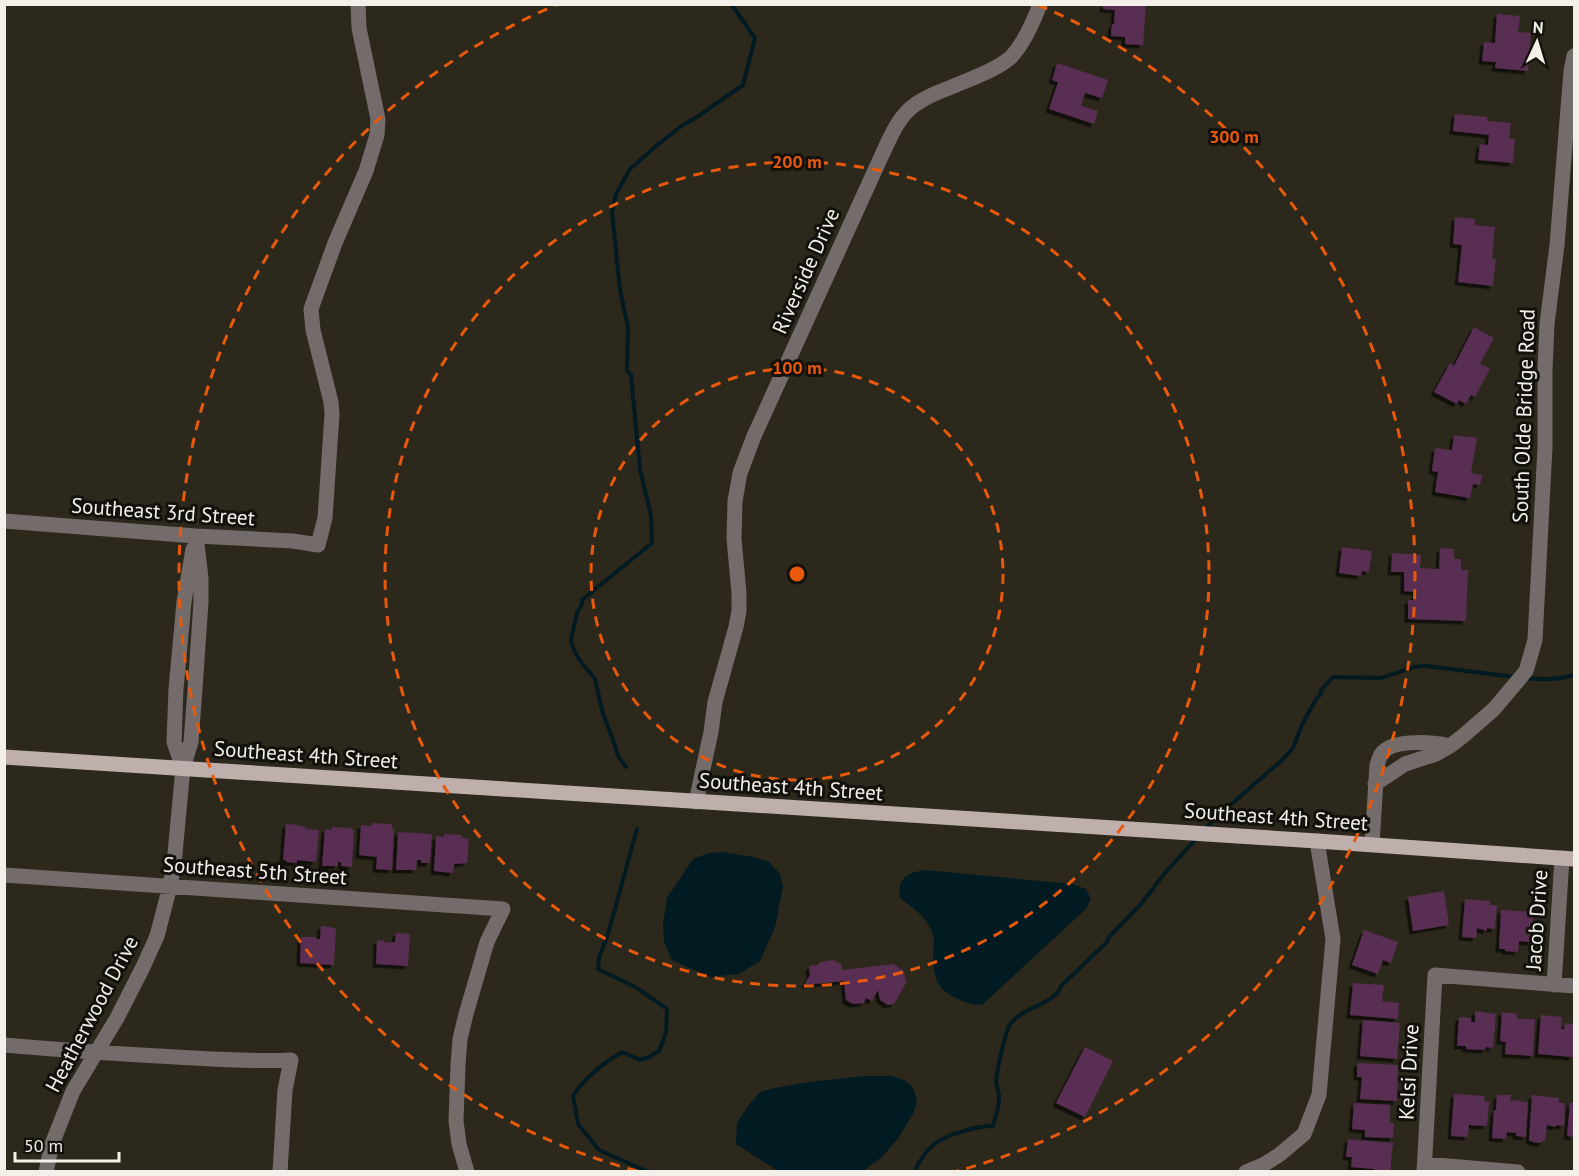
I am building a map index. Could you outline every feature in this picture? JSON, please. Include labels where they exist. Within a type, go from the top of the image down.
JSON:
[{"type":"main road","name":"Southeast 4th Street","points":[[4,757],[1372,844],[1568,859]]},
{"type":"street","name":"Southeast 3rd Street","points":[[4,521],[318,545],[325,518],[332,414],[313,330],[311,309],[335,243],[366,171],[377,135],[378,119],[359,28],[358,4]]},
{"type":"street","name":"Riverside Drive","points":[[696,802],[715,702],[739,611],[734,539],[735,501],[740,473],[754,436],[893,132],[915,104],[979,75],[1010,57],[1031,27],[1040,4]]},
{"type":"street","name":"South Olde Bridge Road","points":[[1375,784],[1405,764],[1436,754],[1450,746],[1494,709],[1526,671],[1535,640],[1545,447],[1547,324],[1557,245],[1571,71],[1575,56]]},
{"type":"street","name":"Heatherwood Drive","points":[[46,1172],[52,1144],[73,1091],[117,1018],[157,936],[170,886],[183,768],[191,742],[201,602],[201,578],[196,537]]},
{"type":"street","points":[[1372,844],[1375,784],[1380,757],[1388,748],[1402,744],[1425,742],[1450,746]]},
{"type":"street","points":[[1246,1172],[1279,1155],[1304,1134],[1319,1095],[1333,939],[1317,841]]},
{"type":"street","name":"Jacob Drive","points":[[1554,985],[1562,878],[1568,859]]},
{"type":"street","name":"Southeast 5th Street","points":[[4,874],[502,909],[487,942],[460,1039],[456,1121],[459,1144],[467,1172]]},
{"type":"street","name":"Kelsi Drive","points":[[1424,1168],[1435,975],[1554,985]]},
{"type":"street","points":[[1554,985],[1575,986]]},
{"type":"street","points":[[4,1045],[260,1061],[291,1060],[285,1090],[280,1172]]},
{"type":"street","points":[[1424,1168],[1518,1172]]},
{"type":"water","points":[[722,852],[769,862],[780,874],[783,886],[775,927],[760,961],[739,974],[710,977],[672,960],[664,942],[663,924],[667,898],[693,859],[709,853]]},
{"type":"water","points":[[925,870],[1072,884],[1086,889],[1091,899],[1086,909],[983,1004],[972,1004],[949,994],[939,984],[933,966],[932,932],[923,917],[900,898],[900,885],[905,877]]},
{"type":"water","points":[[864,1076],[892,1076],[906,1081],[913,1087],[917,1101],[914,1112],[899,1137],[883,1156],[863,1171],[778,1171],[736,1144],[737,1123],[760,1092],[809,1082]]},
{"type":"building","points":[[1103,4],[1146,4],[1143,45],[1125,44],[1125,37],[1111,36],[1115,10],[1103,9]]},
{"type":"building","points":[[1497,14],[1520,16],[1518,32],[1531,33],[1528,71],[1495,68],[1496,62],[1482,61],[1484,42],[1495,43]]},
{"type":"building","points":[[1057,63],[1108,80],[1102,98],[1085,93],[1081,106],[1098,111],[1094,124],[1049,109],[1058,82],[1052,80]]},
{"type":"building","points":[[1455,114],[1487,117],[1487,121],[1511,123],[1509,139],[1515,139],[1513,163],[1478,160],[1480,144],[1488,145],[1489,135],[1453,131]]},
{"type":"building","points":[[1455,217],[1475,219],[1475,225],[1495,227],[1492,259],[1496,259],[1493,286],[1458,282],[1462,245],[1453,244]]},
{"type":"building","points":[[1474,327],[1494,338],[1480,364],[1490,369],[1475,397],[1471,395],[1466,404],[1459,400],[1457,404],[1434,392],[1450,363],[1454,366]]},
{"type":"building","points":[[1454,435],[1477,438],[1471,473],[1482,475],[1480,485],[1473,484],[1470,498],[1435,492],[1438,472],[1432,471],[1435,448],[1452,450]]},
{"type":"building","points":[[1342,547],[1372,551],[1369,572],[1362,571],[1361,576],[1339,573]]},
{"type":"building","points":[[1440,548],[1454,549],[1454,559],[1461,559],[1461,570],[1468,570],[1466,621],[1408,619],[1408,600],[1414,600],[1415,592],[1404,591],[1404,572],[1391,572],[1392,553],[1421,555],[1420,568],[1439,569]]},
{"type":"building","points":[[372,823],[392,824],[392,829],[394,829],[392,870],[376,869],[377,857],[359,855],[361,825],[372,826]]},
{"type":"building","points":[[286,824],[319,830],[316,862],[297,860],[297,863],[283,860]]},
{"type":"building","points":[[332,827],[354,830],[352,867],[341,866],[341,862],[338,862],[338,866],[322,866],[325,829],[332,830]]},
{"type":"building","points":[[398,832],[432,834],[430,863],[421,863],[421,860],[417,860],[416,870],[396,870]]},
{"type":"building","points":[[444,834],[462,835],[462,838],[469,839],[467,863],[454,864],[453,873],[434,871],[436,836],[444,837]]},
{"type":"building","points":[[1444,891],[1449,925],[1413,931],[1408,897]]},
{"type":"building","points":[[1465,899],[1490,901],[1490,905],[1497,905],[1495,929],[1487,928],[1487,931],[1477,928],[1476,938],[1462,937]]},
{"type":"building","points":[[1501,910],[1534,912],[1532,942],[1519,941],[1518,952],[1499,949]]},
{"type":"building","points":[[321,926],[336,928],[334,965],[300,963],[301,937],[320,939]]},
{"type":"building","points":[[1364,930],[1398,942],[1391,963],[1383,960],[1378,974],[1352,965]]},
{"type":"building","points":[[396,933],[410,934],[408,966],[376,964],[377,940],[385,941],[385,943],[395,942]]},
{"type":"building","points":[[834,960],[842,965],[842,970],[893,964],[904,971],[906,983],[894,1004],[888,1005],[880,1000],[878,990],[872,1001],[866,998],[864,1003],[853,1004],[846,1000],[844,981],[804,985],[810,975],[809,966]]},
{"type":"building","points":[[1353,983],[1384,985],[1382,1001],[1399,1003],[1398,1019],[1350,1015]]},
{"type":"building","points":[[1475,1011],[1496,1014],[1493,1048],[1466,1049],[1466,1046],[1457,1046],[1459,1017],[1471,1018],[1471,1022],[1475,1022]]},
{"type":"building","points":[[1502,1012],[1517,1014],[1517,1019],[1535,1019],[1533,1056],[1505,1054],[1506,1042],[1500,1041]]},
{"type":"building","points":[[1541,1015],[1562,1017],[1561,1029],[1564,1029],[1565,1023],[1574,1024],[1573,1057],[1538,1054]]},
{"type":"building","points":[[1363,1020],[1400,1023],[1397,1059],[1360,1056]]},
{"type":"building","points":[[1085,1047],[1113,1061],[1085,1117],[1056,1103]]},
{"type":"building","points":[[1357,1063],[1398,1065],[1397,1101],[1360,1099],[1362,1077],[1357,1077]]},
{"type":"building","points":[[1454,1094],[1485,1096],[1484,1101],[1489,1102],[1487,1126],[1469,1125],[1468,1137],[1451,1136]]},
{"type":"building","points":[[1497,1095],[1511,1095],[1510,1101],[1528,1102],[1526,1137],[1507,1132],[1506,1139],[1492,1138]]},
{"type":"building","points":[[1532,1095],[1559,1098],[1559,1103],[1565,1103],[1564,1126],[1547,1125],[1545,1141],[1542,1143],[1529,1141]]},
{"type":"building","points":[[1354,1103],[1390,1105],[1390,1123],[1394,1123],[1393,1138],[1365,1137],[1365,1130],[1352,1129]]},
{"type":"building","points":[[1570,1103],[1574,1103],[1574,1137],[1567,1136]]},
{"type":"building","points":[[1348,1139],[1393,1143],[1390,1172],[1374,1172],[1374,1169],[1351,1167],[1352,1157],[1346,1157]]},
{"type":"waterway","points":[[626,767],[618,756],[603,714],[595,679],[578,658],[571,639],[582,600],[652,543],[651,516],[640,469],[631,375],[627,371],[628,327],[620,290],[612,212],[616,194],[630,169],[683,125],[743,85],[755,38],[731,4]]},
{"type":"waterway","points":[[1204,830],[1293,748],[1302,725],[1321,694],[1321,690],[1333,677],[1381,678],[1414,667],[1426,666],[1515,677]]},
{"type":"waterway","points":[[1525,678],[1550,679],[1574,675]]},
{"type":"waterway","points":[[637,829],[608,934],[599,958],[598,969],[637,988],[667,1009],[666,1033],[659,1051],[640,1060],[622,1052],[594,1071],[573,1096],[578,1124],[599,1150],[653,1172]]},
{"type":"waterway","points":[[914,1172],[923,1156],[940,1140],[968,1130],[993,1126],[999,1102],[996,1081],[998,1069],[1011,1023],[1023,1013],[1053,997],[1061,986],[1107,942],[1197,838]]}]
